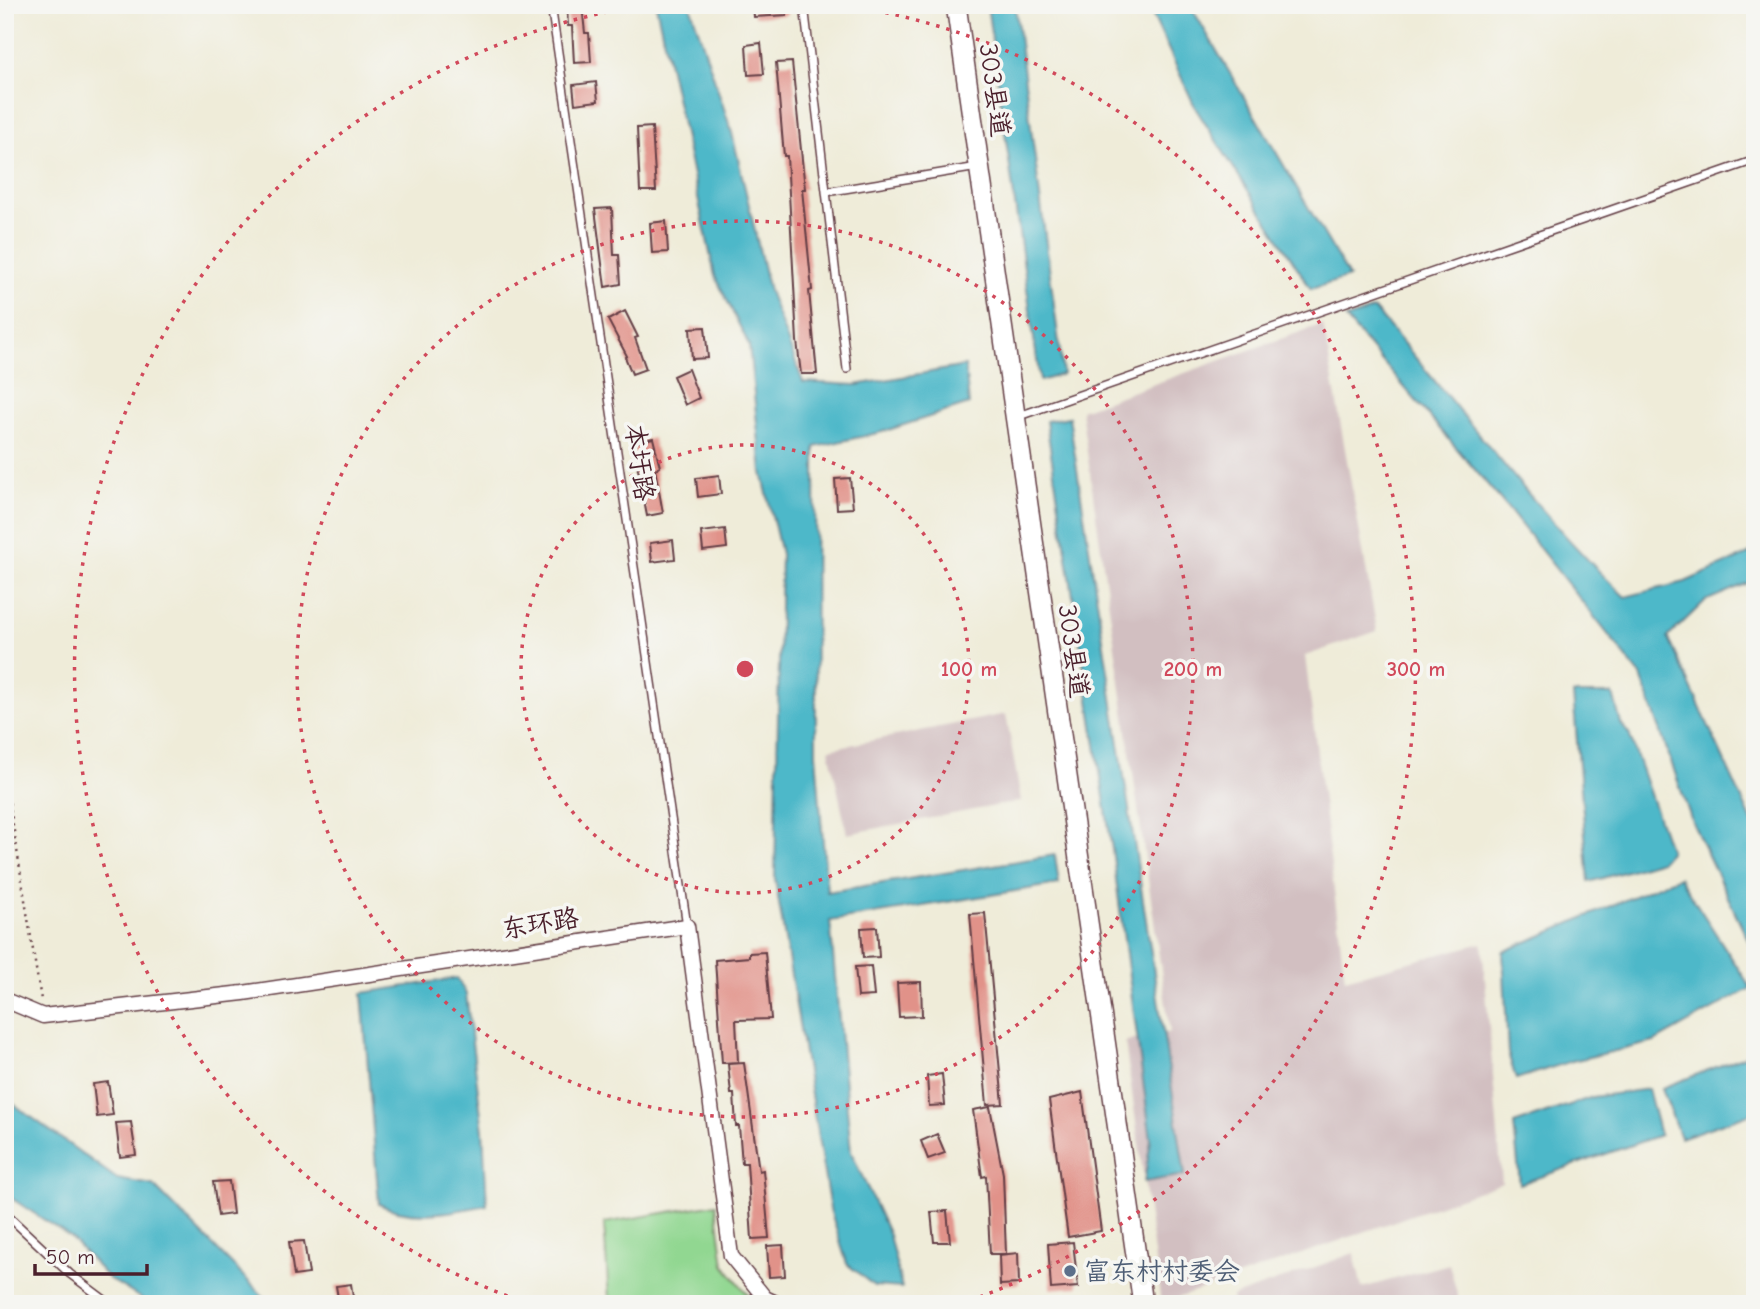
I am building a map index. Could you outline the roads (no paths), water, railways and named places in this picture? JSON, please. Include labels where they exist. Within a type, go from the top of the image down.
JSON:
[{"type":"main road","name":"303县道","points":[[956,5],[1143,1304]]},
{"type":"street","name":"东环路","points":[[5,1000],[43,1016],[243,993],[687,926]]},
{"type":"street","points":[[687,926],[731,1256],[765,1298],[778,1304]]},
{"type":"lane","name":"本圩路","points":[[551,5],[687,926]]},
{"type":"lane","points":[[804,5],[848,369]]},
{"type":"lane","points":[[1014,417],[1755,160]]},
{"type":"lane","points":[[826,192],[979,167]]},
{"type":"lane","points":[[5,1213],[70,1275],[110,1304]]},
{"type":"lane","points":[[1749,1304],[1755,1302]]},
{"type":"water","points":[[656,5],[690,5],[732,133],[769,291],[803,382],[856,385],[965,366],[969,404],[882,432],[815,447],[816,754],[827,892],[1055,855],[1059,884],[830,921],[851,1152],[889,1235],[902,1288],[874,1286],[847,1264],[830,1209],[775,879],[781,554],[762,472],[749,345],[715,276]]},
{"type":"water","points":[[987,5],[1015,5],[1063,374],[1040,381]]},
{"type":"water","points":[[1148,5],[1190,5],[1349,277],[1311,289],[1196,109]]},
{"type":"water","points":[[1374,309],[1527,493],[1625,597],[1685,582],[1755,551],[1755,580],[1705,601],[1668,637],[1755,828],[1755,954],[1693,824],[1641,676],[1506,506],[1346,319]]},
{"type":"water","points":[[1069,417],[1185,1175],[1144,1182],[1151,1140],[1112,849],[1046,421]]},
{"type":"water","points":[[1573,694],[1613,694],[1621,724],[1629,734],[1670,851],[1661,861],[1589,882]]},
{"type":"water","points":[[1679,877],[1751,988],[1654,1042],[1572,1061],[1516,1079],[1508,1053],[1503,952]]},
{"type":"water","points":[[457,978],[466,994],[483,1131],[487,1205],[418,1214],[391,1209],[379,1204],[362,993]]},
{"type":"water","points":[[1755,1052],[1755,1112],[1680,1138],[1662,1088]]},
{"type":"water","points":[[1648,1089],[1660,1135],[1520,1184],[1514,1124],[1593,1097]]},
{"type":"water","points":[[5,1098],[117,1179],[153,1185],[271,1304],[150,1304],[108,1278],[70,1237],[5,1194]]},
{"type":"place","name":"富东村村委会","points":[[1070,1271]]}]
